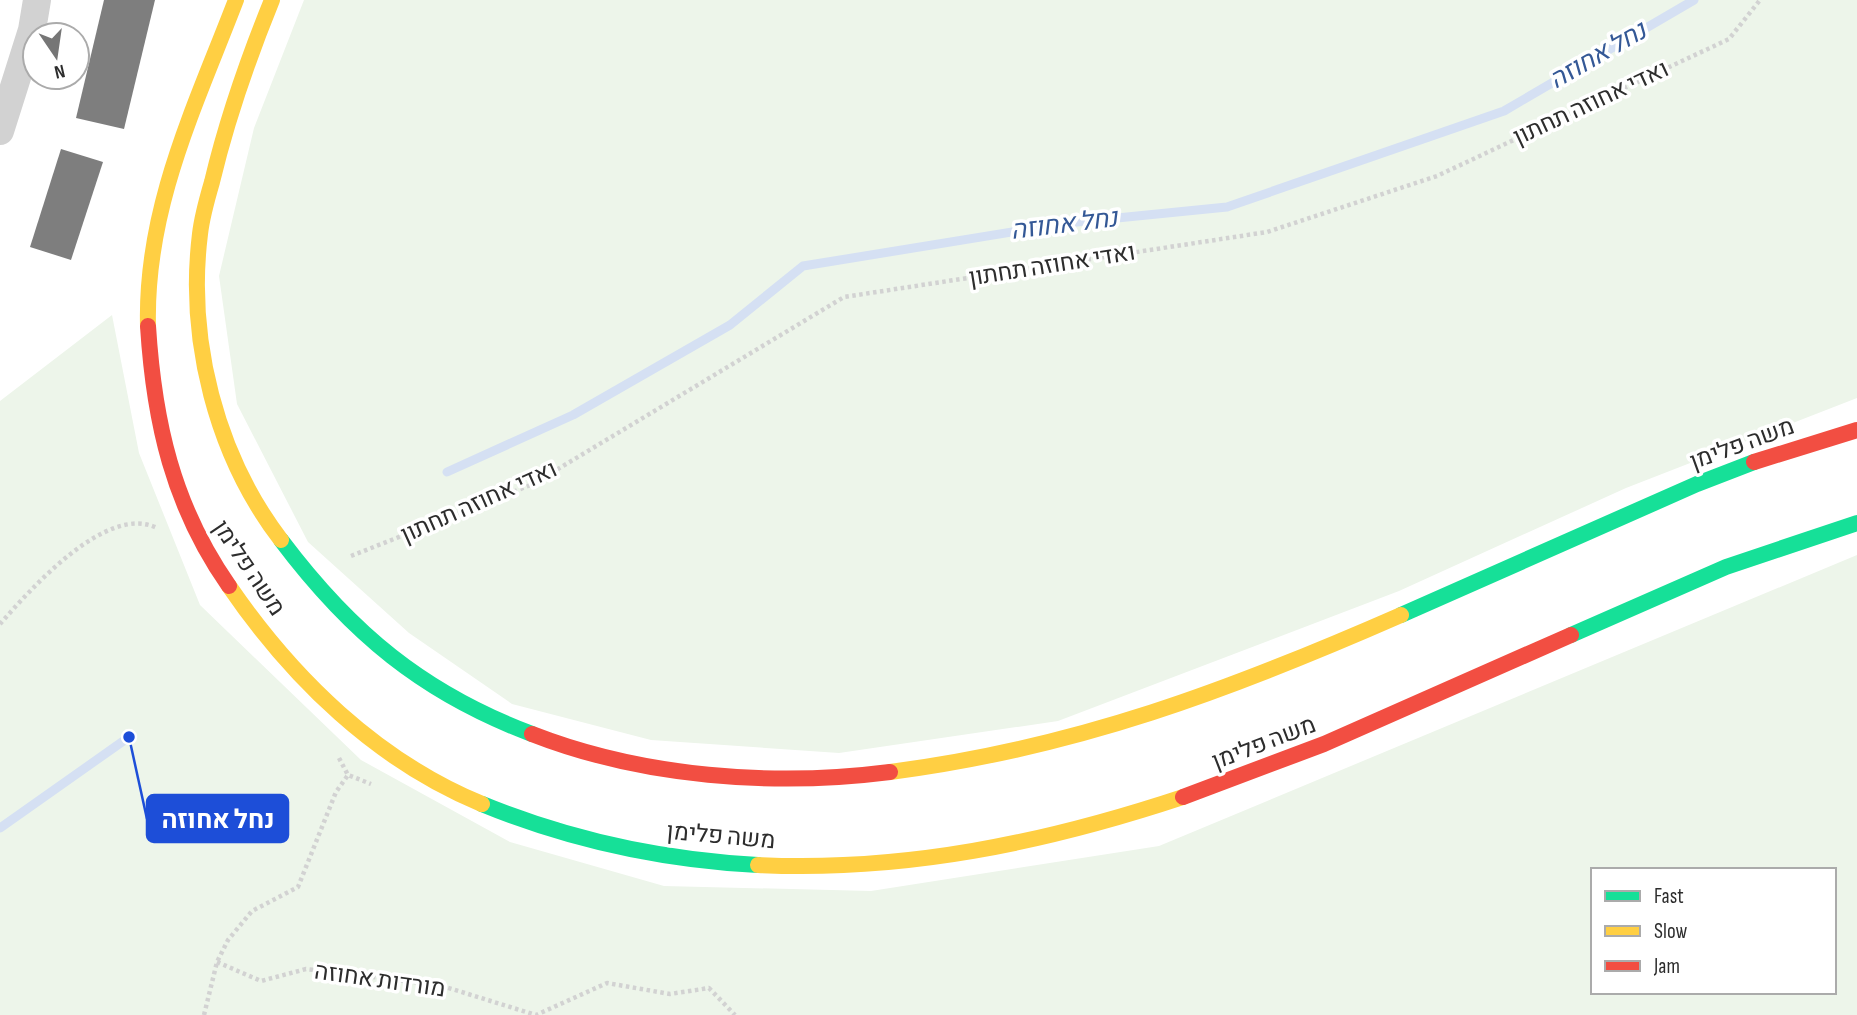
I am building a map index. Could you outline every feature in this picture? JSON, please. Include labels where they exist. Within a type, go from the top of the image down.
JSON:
[{"type":"main road","name":"משה פלימן","points":[[236,0],[176,149],[150,256],[148,304],[156,397],[169,459],[186,512],[210,558],[237,599],[288,662],[333,707],[375,742],[432,781],[485,806],[548,830],[616,848],[761,864],[829,866],[954,855],[1022,842],[1095,824],[1257,772],[1726,567],[1763,552],[1857,523]]},
{"type":"main road","name":"משה פלימן","points":[[272,0],[251,50],[224,134],[200,232],[198,273],[207,369],[217,413],[232,458],[252,498],[276,534],[323,592],[364,634],[402,665],[453,700],[501,722],[559,744],[621,761],[756,776],[820,777],[938,768],[1061,741],[1229,687],[1295,661],[1736,468],[1857,430]]},
{"type":"street","points":[[0,131],[32,30],[37,0]]},
{"type":"path","name":"ואדי אחוזה תחתון","points":[[351,556],[533,484],[844,297],[1267,232],[1437,176],[1703,51],[1728,39],[1760,0]]},
{"type":"path","points":[[0,624],[24,596],[98,534],[127,524],[155,526],[162,535]]},
{"type":"path","points":[[204,1015],[217,962],[228,940],[252,911],[298,887],[336,792],[348,775],[337,755]]},
{"type":"path","name":"מורדות אחוזה","points":[[217,962],[261,981],[306,969],[439,985],[536,1015],[607,984],[670,995],[709,988],[735,1015]]},
{"type":"shaded area","points":[[304,0],[1857,0],[1857,398],[1626,488],[1399,591],[1058,721],[839,753],[651,740],[512,704],[409,633],[308,542],[237,404],[219,276],[254,128]]},
{"type":"shaded area","points":[[112,315],[139,453],[200,605],[361,760],[510,842],[664,886],[871,891],[1159,846],[1857,555],[1857,1015],[0,1015],[0,401]]},
{"type":"building","points":[[104,0],[155,0],[124,129],[76,118],[82,91],[91,91],[91,55]]},
{"type":"building","points":[[61,149],[103,162],[71,260],[30,247]]},
{"type":"waterway","name":"נחל אחוזה","points":[[447,472],[573,415],[730,325],[803,266],[1067,223],[1227,207],[1504,111],[1694,0]]},
{"type":"waterway","name":"נחל אחוזה","points":[[0,828],[129,737]]},
{"type":"traffic: fast","points":[[1401,615],[1697,484],[1754,462]]},
{"type":"traffic: fast","points":[[1571,635],[1726,567],[1857,523]]},
{"type":"traffic: fast","points":[[281,540],[334,604],[392,656],[457,699],[532,734]]},
{"type":"traffic: fast","points":[[482,804],[549,828],[617,846],[687,858],[758,865]]},
{"type":"traffic: slow","points":[[148,326],[149,283],[164,199],[189,119],[236,0]]},
{"type":"traffic: slow","points":[[272,0],[224,135],[202,221],[197,274],[203,355],[223,434],[258,507],[281,540]]},
{"type":"traffic: slow","points":[[229,586],[280,653],[340,713],[407,765],[482,804]]},
{"type":"traffic: slow","points":[[890,772],[1024,748],[1151,713],[1275,668],[1401,615]]},
{"type":"traffic: slow","points":[[758,865],[866,864],[973,851],[1078,828],[1183,797]]},
{"type":"traffic: jam","points":[[148,326],[155,396],[170,462],[194,525],[229,586]]},
{"type":"traffic: jam","points":[[1754,462],[1857,430]]},
{"type":"traffic: jam","points":[[1183,797],[1324,744],[1571,635]]},
{"type":"traffic: jam","points":[[532,734],[574,749],[618,760],[708,775],[800,778],[890,772]]},
{"type":"place","name":"נחל אחוזה","points":[[129,737]]}]
